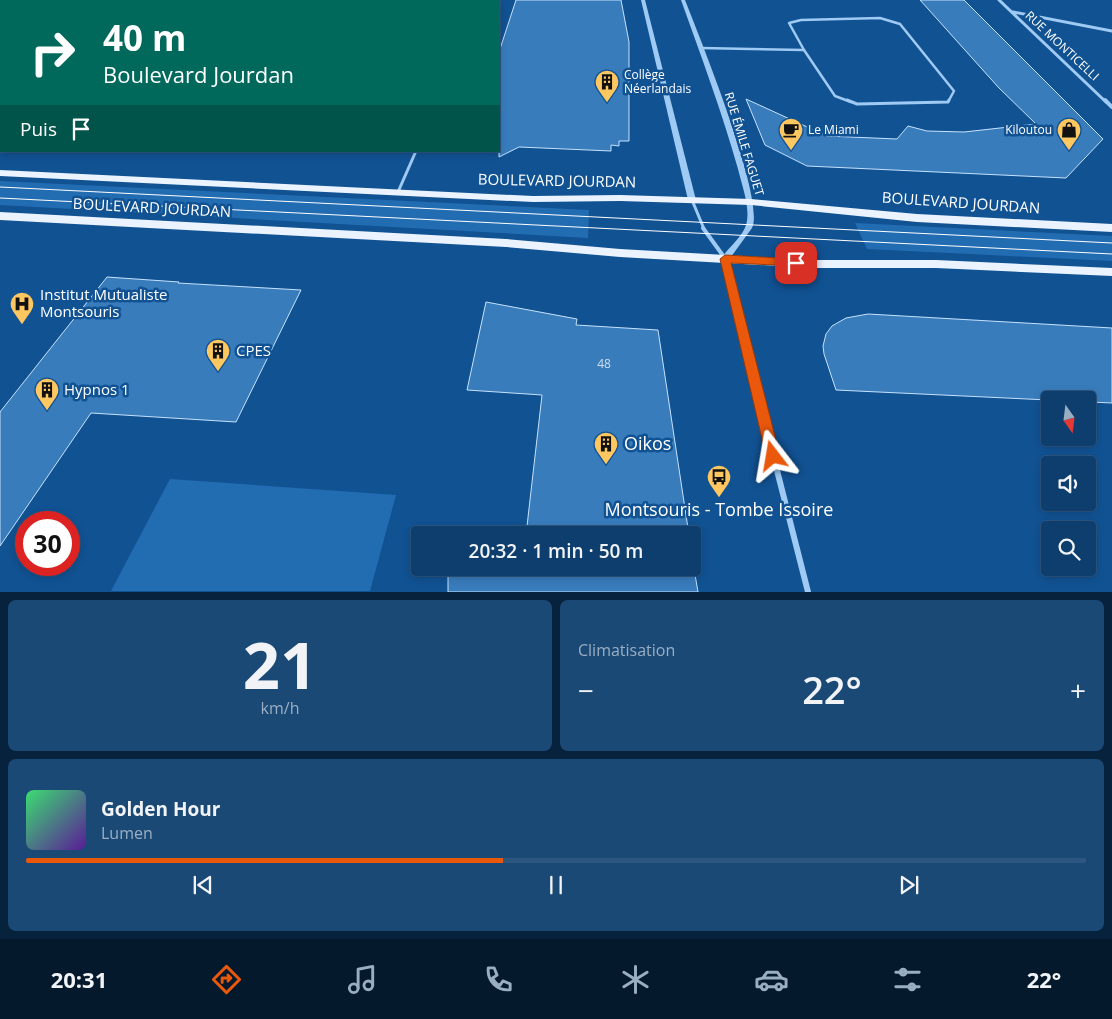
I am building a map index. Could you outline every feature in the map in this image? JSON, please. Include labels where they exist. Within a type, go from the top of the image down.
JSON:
[{"type":"main road","name":"BOULEVARD JOURDAN","points":[[0,173],[533,199],[620,198],[751,202],[917,218],[1112,228]]},
{"type":"main road","name":"BOULEVARD JOURDAN","points":[[0,216],[496,243],[814,264],[936,264],[1112,272]]},
{"type":"street","points":[[643,0],[692,200]]},
{"type":"street","name":"RUE ÉMILE FAGUET","points":[[683,0],[742,168],[751,202],[750,225],[725,259]]},
{"type":"street","name":"RUE MONTICELLI","points":[[999,0],[1112,107]]},
{"type":"street","points":[[1012,12],[1112,31]]},
{"type":"street","points":[[725,259],[747,354],[808,592]]},
{"type":"lane","points":[[880,18],[900,24],[954,91],[948,102],[857,104],[835,96],[804,50],[789,23],[801,20],[880,18]]},
{"type":"lane","points":[[700,48],[804,50]]},
{"type":"lane","points":[[398,192],[416,152]]},
{"type":"lane","points":[[692,200],[706,234],[725,259]]},
{"type":"shaded area","points":[[0,181],[589,210],[588,238],[0,205]]},
{"type":"shaded area","points":[[855,223],[1112,236],[1112,261],[867,249]]},
{"type":"shaded area","points":[[170,479],[396,495],[370,591],[111,591]]},
{"type":"building","points":[[516,0],[621,0],[629,42],[629,141],[619,141],[619,146],[611,145],[611,151],[519,147],[499,157],[500,49]]},
{"type":"building","points":[[920,0],[964,0],[1103,139],[1066,178],[807,166],[765,145],[746,99],[827,136],[897,139],[908,126],[927,131],[964,132],[1036,124],[999,88]]},
{"type":"building","points":[[107,277],[301,290],[236,422],[91,413],[24,511],[15,511],[15,524],[0,546],[0,412]]},
{"type":"building","name":"Oikos","points":[[486,302],[577,319],[576,325],[658,330],[688,526],[527,526],[542,395],[467,390]]},
{"type":"building","points":[[868,314],[1112,328],[1112,403],[1096,402],[1096,391],[1041,391],[1041,400],[836,390],[823,346],[826,334],[832,326],[846,318]]},
{"type":"building","points":[[448,576],[695,576],[698,592],[448,592]]},
{"type":"tram line","points":[[0,187],[1112,243]]},
{"type":"tram line","points":[[0,198],[1112,254]]},
{"type":"place","name":"Collège Néerlandais","points":[[607,103]]},
{"type":"place","name":"Le Miami","points":[[791,151]]},
{"type":"place","name":"Kiloutou","points":[[1069,151]]},
{"type":"place","name":"Institut Mutualiste Montsouris","points":[[22,325]]},
{"type":"place","name":"CPES","points":[[218,372]]},
{"type":"place","name":"Hypnos 1","points":[[47,411]]},
{"type":"place","name":"Oikos","points":[[606,465]]},
{"type":"place","name":"Montsouris - Tombe Issoire","points":[[719,498]]},
{"type":"route","points":[[773,456],[725,259],[796,263]]}]
